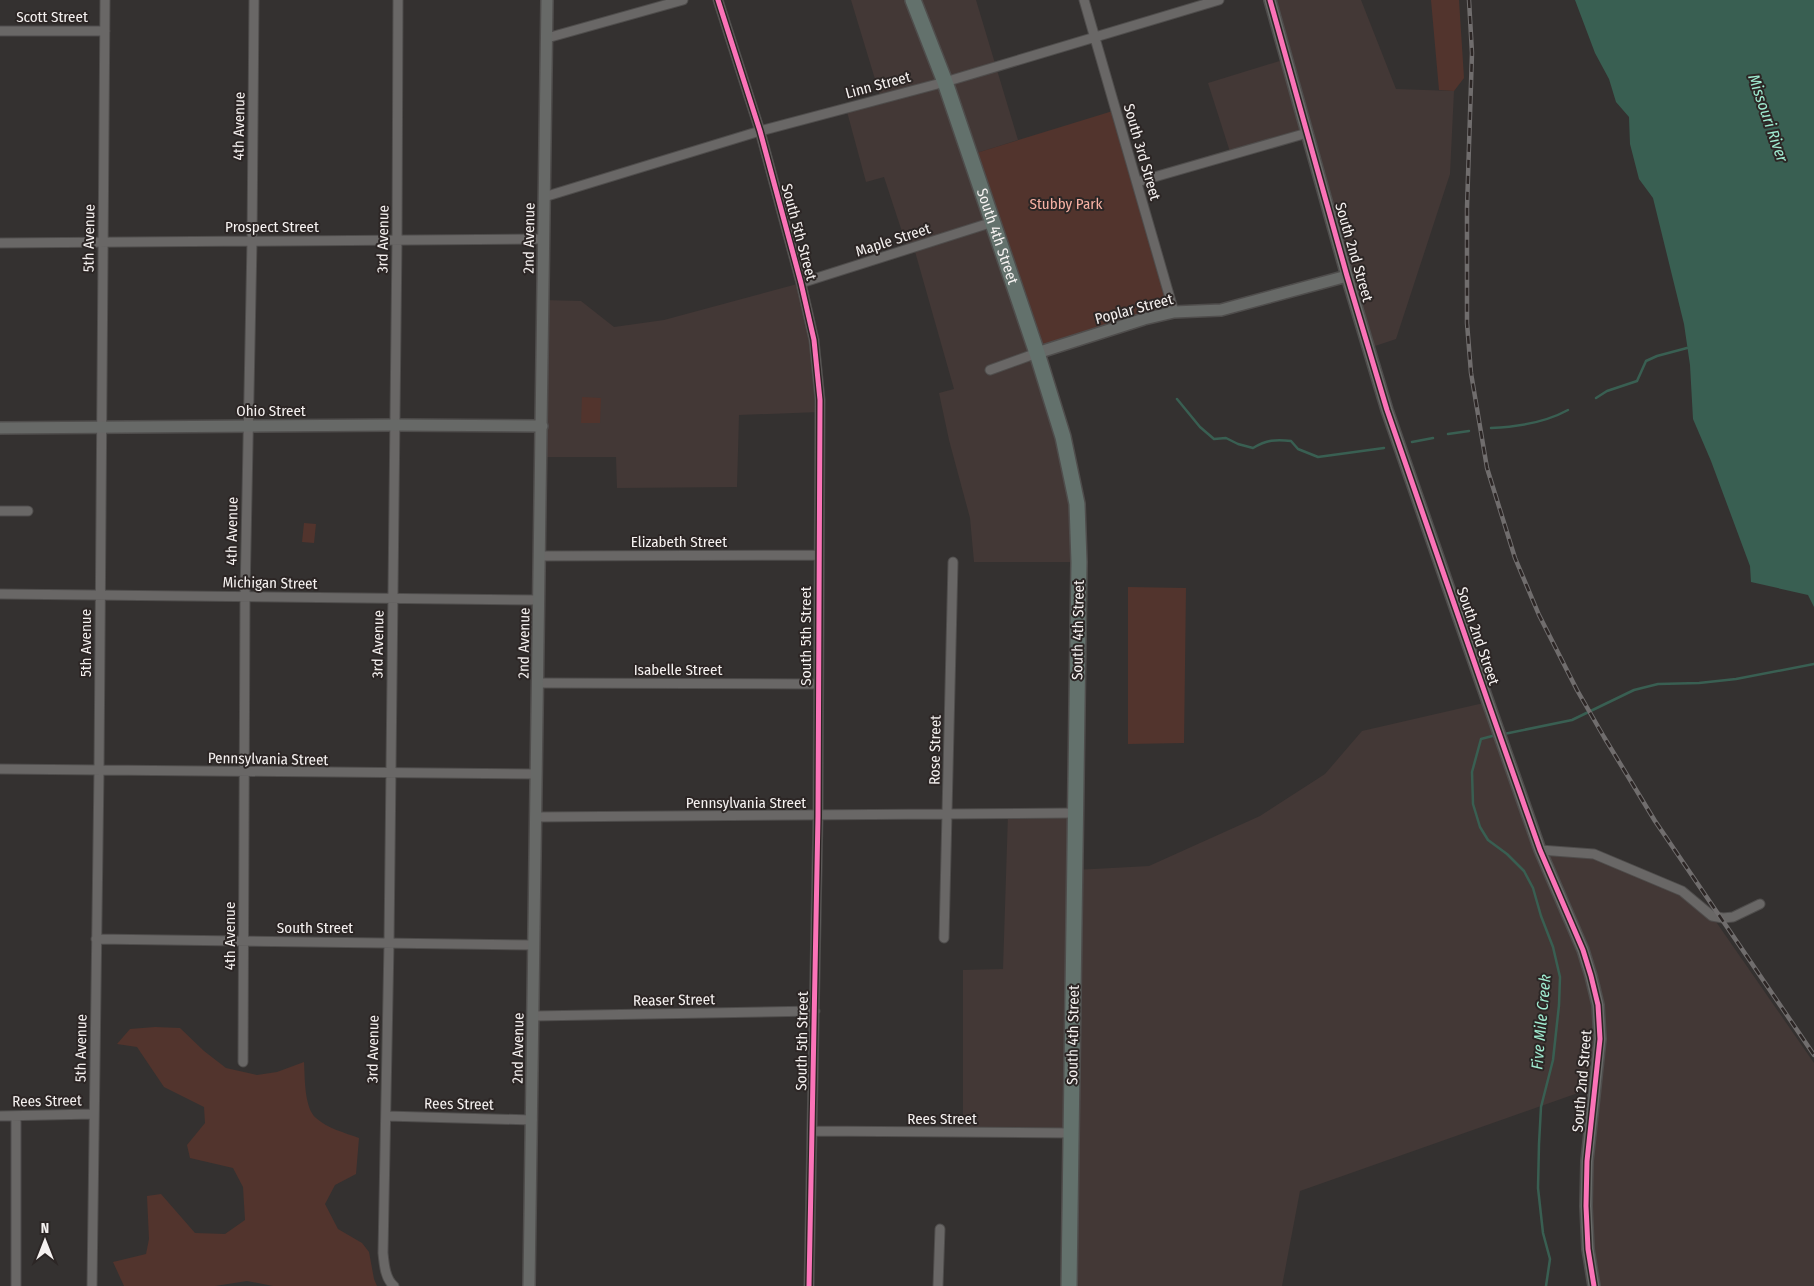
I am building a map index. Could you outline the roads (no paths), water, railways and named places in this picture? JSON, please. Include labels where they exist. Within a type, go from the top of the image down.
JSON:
[{"type":"highway","name":"South 4th Street","points":[[913,0],[945,82],[1038,353],[1063,437],[1077,504],[1079,562],[1069,1286]]},
{"type":"street","name":"5th Avenue","points":[[92,1286],[99,770],[105,0]]},
{"type":"street","name":"4th Avenue","points":[[242,1062],[245,596],[252,241],[254,0]]},
{"type":"street","name":"3rd Avenue","points":[[394,1286],[390,1283],[383,1253],[389,943],[398,0]]},
{"type":"street","name":"2nd Avenue","points":[[529,1286],[547,0]]},
{"type":"street","points":[[547,38],[683,0]]},
{"type":"street","name":"South 5th Street","points":[[718,0],[760,131],[800,283],[814,340],[820,400],[818,816],[810,1286]]},
{"type":"street","name":"South 3rd Street","points":[[1084,0],[1174,312]]},
{"type":"street","name":"Linn Street","points":[[544,197],[760,131],[945,82],[1219,0]]},
{"type":"street","name":"South 2nd Street","points":[[1270,0],[1387,410],[1540,850],[1583,950],[1598,1005],[1600,1038],[1588,1161],[1586,1206],[1588,1249],[1594,1286]]},
{"type":"street","name":"Scott Street","points":[[0,31],[105,31]]},
{"type":"street","points":[[1137,182],[1307,133]]},
{"type":"street","name":"Maple Street","points":[[800,283],[993,222]]},
{"type":"street","name":"Prospect Street","points":[[0,243],[544,239]]},
{"type":"street","name":"Poplar Street","points":[[990,370],[1144,319],[1174,312],[1221,310],[1348,276]]},
{"type":"street","name":"Ohio Street","points":[[0,428],[101,426],[542,426]]},
{"type":"street","points":[[0,511],[28,511]]},
{"type":"street","name":"Elizabeth Street","points":[[540,556],[819,555]]},
{"type":"street","name":"Rose Street","points":[[944,938],[952,562]]},
{"type":"street","name":"Michigan Street","points":[[0,594],[539,600]]},
{"type":"street","name":"Isabelle Street","points":[[538,683],[818,684]]},
{"type":"street","name":"Pennsylvania Street","points":[[0,769],[536,774]]},
{"type":"street","name":"Pennsylvania Street","points":[[536,817],[1076,813]]},
{"type":"street","points":[[1540,850],[1594,854],[1682,891],[1712,916],[1733,917],[1760,904]]},
{"type":"street","name":"South Street","points":[[96,939],[534,945]]},
{"type":"street","name":"Reaser Street","points":[[534,1016],[814,1011]]},
{"type":"street","name":"Rees Street","points":[[0,1116],[94,1114]]},
{"type":"street","points":[[16,1116],[16,1286]]},
{"type":"street","name":"Rees Street","points":[[386,1116],[532,1120]]},
{"type":"street","name":"Rees Street","points":[[813,1132],[1071,1133]]},
{"type":"street","points":[[938,1286],[940,1230]]},
{"type":"water","name":"Missouri River","points":[[1575,0],[1814,0],[1814,607],[1808,595],[1751,582],[1750,566],[1711,461],[1693,419],[1690,365],[1684,324],[1653,198],[1639,179],[1630,144],[1629,117],[1616,102],[1609,79],[1595,53]]},
{"type":"waterway","points":[[1596,398],[1607,391],[1637,381],[1646,361],[1687,348]]},
{"type":"waterway","points":[[1177,399],[1200,427],[1214,439],[1226,438],[1253,448],[1271,441],[1291,441],[1298,449],[1318,457],[1384,448]]},
{"type":"waterway","points":[[1491,428],[1531,423],[1550,418],[1568,410]]},
{"type":"waterway","points":[[1448,434],[1469,431]]},
{"type":"waterway","points":[[1412,442],[1433,438]]},
{"type":"waterway","name":"Five Mile Creek","points":[[1504,734],[1572,720],[1634,690],[1658,684],[1699,683],[1736,679],[1814,664]]},
{"type":"waterway","name":"Five Mile Creek","points":[[1496,735],[1481,739],[1472,772],[1473,804],[1480,827],[1488,840],[1507,854],[1524,871],[1533,888],[1553,947],[1560,977],[1553,1060],[1541,1107],[1539,1144],[1538,1188],[1543,1233],[1550,1259],[1546,1286]]},
{"type":"railway","points":[[1469,0],[1472,53],[1467,208],[1467,323],[1471,373],[1487,468],[1515,558],[1539,615],[1577,690],[1604,737],[1655,821],[1814,1055]]},
{"type":"park label","name":"Stubby Park","points":[[1066,204]]}]
